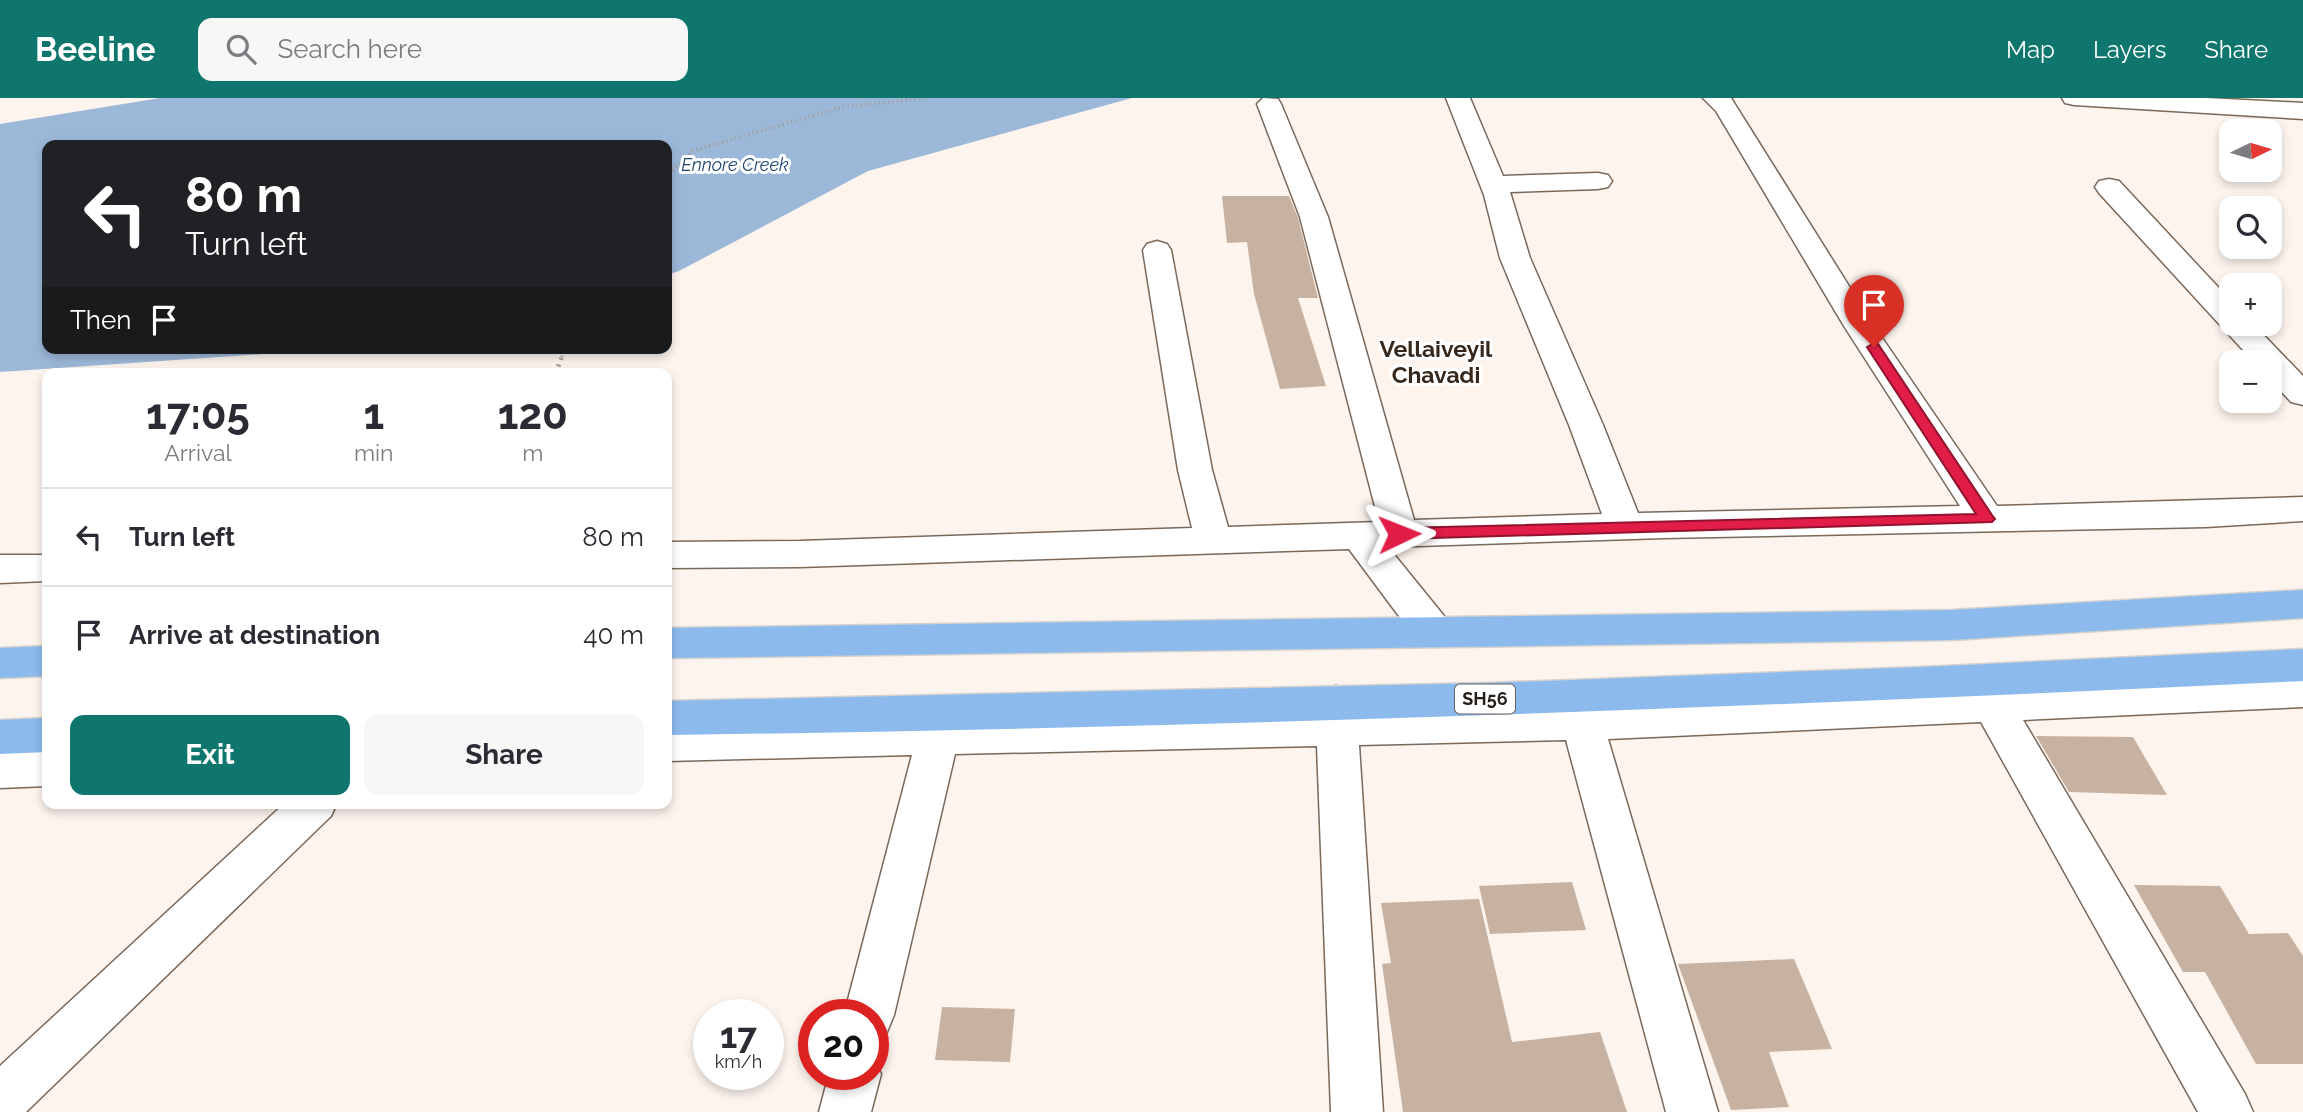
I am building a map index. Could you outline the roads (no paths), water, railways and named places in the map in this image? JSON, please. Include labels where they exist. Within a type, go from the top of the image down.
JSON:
[{"type":"main road","points":[[672,643],[1952,625],[2303,604]]},
{"type":"main road","points":[[0,663],[42,661]]},
{"type":"main road","points":[[1984,693],[2303,665]]},
{"type":"main road","points":[[672,718],[942,724]]},
{"type":"main road","points":[[0,737],[42,735]]},
{"type":"street","points":[[1458,98],[1493,184],[1515,258],[1586,425],[1625,527]]},
{"type":"street","points":[[1715,98],[1726,106],[1859,326],[1987,519]]},
{"type":"street","points":[[2074,98],[2303,111]]},
{"type":"street","points":[[1269,104],[1314,216],[1399,534]]},
{"type":"street","points":[[1493,184],[1598,181]]},
{"type":"street","points":[[2109,187],[2219,306]]},
{"type":"street","points":[[1157,250],[1195,470],[1213,540]]},
{"type":"street","points":[[2247,336],[2303,395]]},
{"type":"street","points":[[672,555],[2303,509]]},
{"type":"street","points":[[1359,535],[1427,625],[1437,632]]},
{"type":"street","points":[[0,569],[42,568]]},
{"type":"street","points":[[672,744],[942,724],[1578,709],[1984,693],[2303,691]]},
{"type":"street","points":[[1984,693],[2227,1112]]},
{"type":"street","points":[[1578,709],[1692,1112]]},
{"type":"street","points":[[1337,715],[1357,1112]]},
{"type":"street","points":[[873,999],[942,724]]},
{"type":"street","points":[[0,771],[42,768]]},
{"type":"street","points":[[1,1100],[309,809]]},
{"type":"street","points":[[845,1112],[851,1090]]},
{"type":"water","name":"Ennore Creek","points":[[160,98],[1132,98],[868,171],[672,273],[672,140],[42,140],[42,354],[263,354],[0,372],[0,124]]},
{"type":"district","name":"Vellaiveyil Chavadi","points":[[1436,362]]}]
